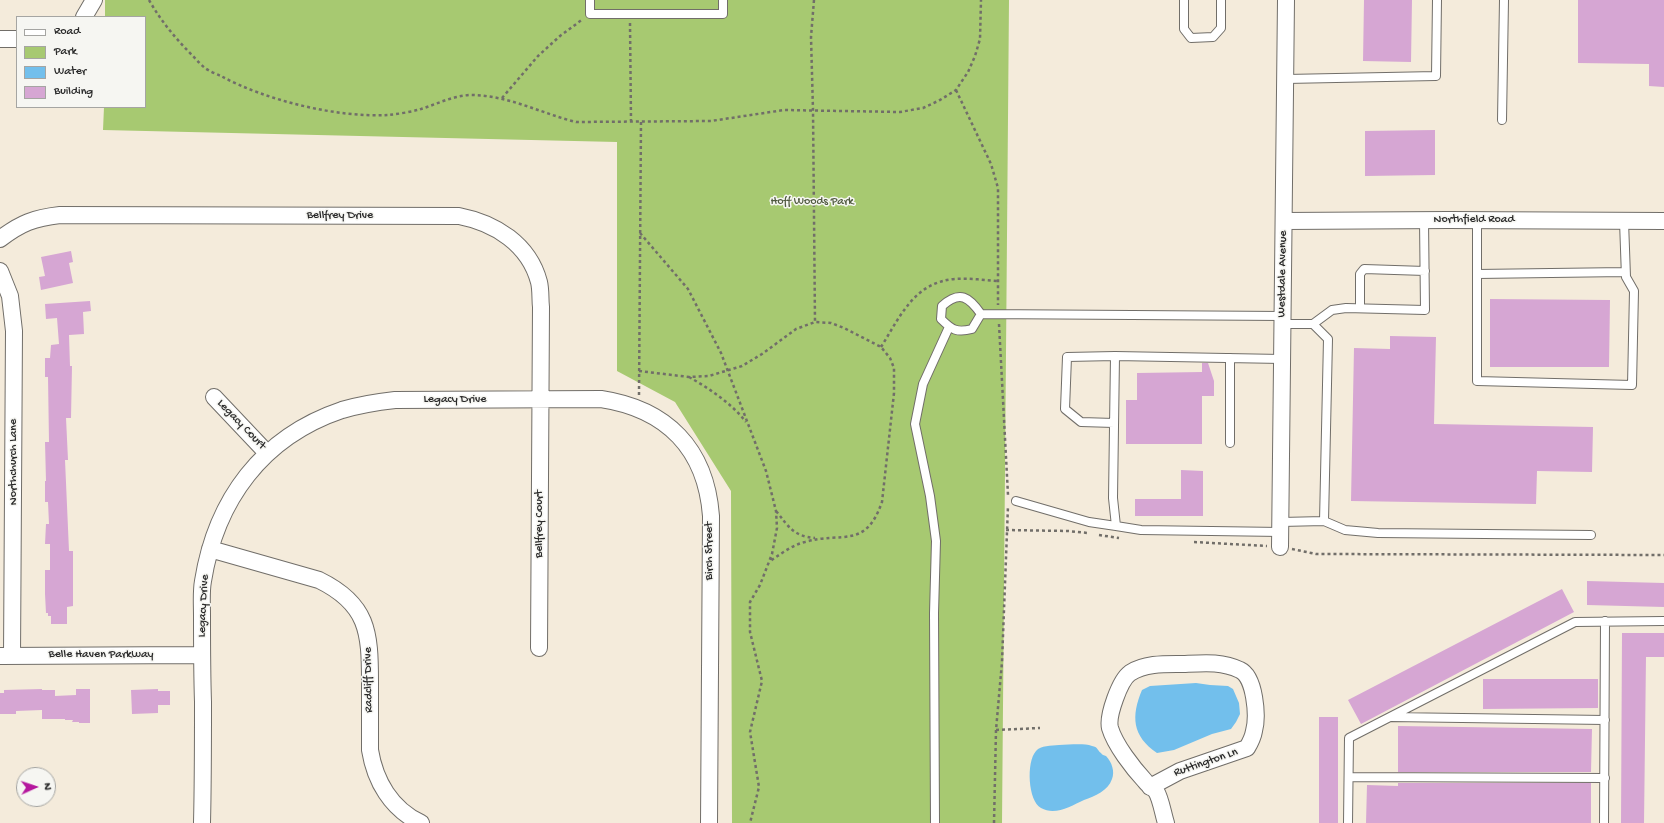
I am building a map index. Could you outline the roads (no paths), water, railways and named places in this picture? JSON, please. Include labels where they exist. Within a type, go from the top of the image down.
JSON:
[{"type":"street","points":[[85,16],[94,0]]},
{"type":"street","name":"Westdale Avenue","points":[[1281,534],[1286,0]]},
{"type":"street","name":"Bellfrey Drive","points":[[0,239],[12,229],[29,221],[40,217],[60,215],[458,216],[483,222],[518,244],[527,256],[539,283],[541,307],[541,400]]},
{"type":"street","name":"Northfield Road","points":[[1284,221],[1664,221]]},
{"type":"street","name":"Northchurch Lane","points":[[0,270],[10,296],[14,331],[6,656]]},
{"type":"street","name":"Legacy Court","points":[[214,397],[267,453]]},
{"type":"street","name":"Birch Street","points":[[541,400],[601,398],[619,401],[639,408],[655,416],[673,430],[686,444],[696,459],[704,478],[709,498],[711,516],[709,823]]},
{"type":"street","name":"Legacy Drive","points":[[202,823],[203,753],[201,655],[203,583],[210,549],[218,524],[227,504],[253,468],[276,445],[322,418],[342,410],[370,403],[395,400],[541,400]]},
{"type":"street","name":"Bellfrey Court","points":[[539,648],[541,400]]},
{"type":"street","name":"Radcliff Drive","points":[[210,549],[319,580],[335,588],[356,609],[364,623],[370,649],[370,750],[372,764],[377,778],[393,803],[404,813],[421,823]]},
{"type":"street","name":"Belle Haven Parkway","points":[[6,656],[201,655]]},
{"type":"street","name":"Ruttington Ln","points":[[1150,786],[1180,771],[1248,748],[1254,731],[1256,714],[1254,695],[1247,675],[1241,670],[1218,663],[1163,664],[1147,666],[1131,672],[1125,677],[1116,696],[1110,727],[1131,764],[1150,786],[1156,792],[1166,823]]},
{"type":"lane","points":[[590,0],[590,14],[723,14],[723,0]]},
{"type":"lane","points":[[1184,0],[1184,29],[1190,38],[1213,37],[1221,28],[1221,0]]},
{"type":"lane","points":[[1286,79],[1436,76],[1437,0]]},
{"type":"lane","points":[[1502,120],[1504,0]]},
{"type":"lane","points":[[1313,324],[1332,310],[1346,308],[1425,310],[1424,220]]},
{"type":"lane","points":[[1477,220],[1477,381],[1632,385],[1634,291],[1626,277],[1624,221]]},
{"type":"lane","points":[[1360,308],[1360,274],[1364,269],[1425,271]]},
{"type":"lane","points":[[1477,274],[1626,272]]},
{"type":"lane","points":[[962,296],[972,302],[981,314],[972,329],[962,332],[949,327],[941,319],[942,306],[951,298],[962,296]]},
{"type":"lane","points":[[981,314],[1283,320],[1313,324],[1328,339],[1324,522]]},
{"type":"lane","points":[[935,823],[934,614],[936,541],[930,496],[915,424],[923,384],[949,327]]},
{"type":"lane","points":[[1114,424],[1081,422],[1065,409],[1067,356],[1282,359]]},
{"type":"lane","points":[[1115,356],[1113,498],[1116,526]]},
{"type":"lane","points":[[1230,358],[1230,443]]},
{"type":"lane","points":[[1016,501],[1089,522],[1141,530],[1281,534],[1324,522],[1345,530],[1378,533],[1591,535]]},
{"type":"lane","points":[[1604,823],[1605,621]]},
{"type":"lane","points":[[1348,823],[1349,738],[1575,622],[1664,621]]},
{"type":"lane","points":[[1390,717],[1605,720]]},
{"type":"lane","points":[[1349,778],[1605,778]]},
{"type":"water","points":[[1196,683],[1228,686],[1233,689],[1239,703],[1240,714],[1236,722],[1231,729],[1212,734],[1174,750],[1157,753],[1143,740],[1136,725],[1136,708],[1142,690],[1150,686]]},
{"type":"water","points":[[1076,744],[1095,747],[1110,761],[1113,776],[1107,787],[1097,795],[1063,809],[1052,811],[1041,808],[1033,798],[1030,772],[1033,756],[1038,749],[1046,746]]},
{"type":"park label","name":"Hoff Woods Park","points":[[812,202]]}]
